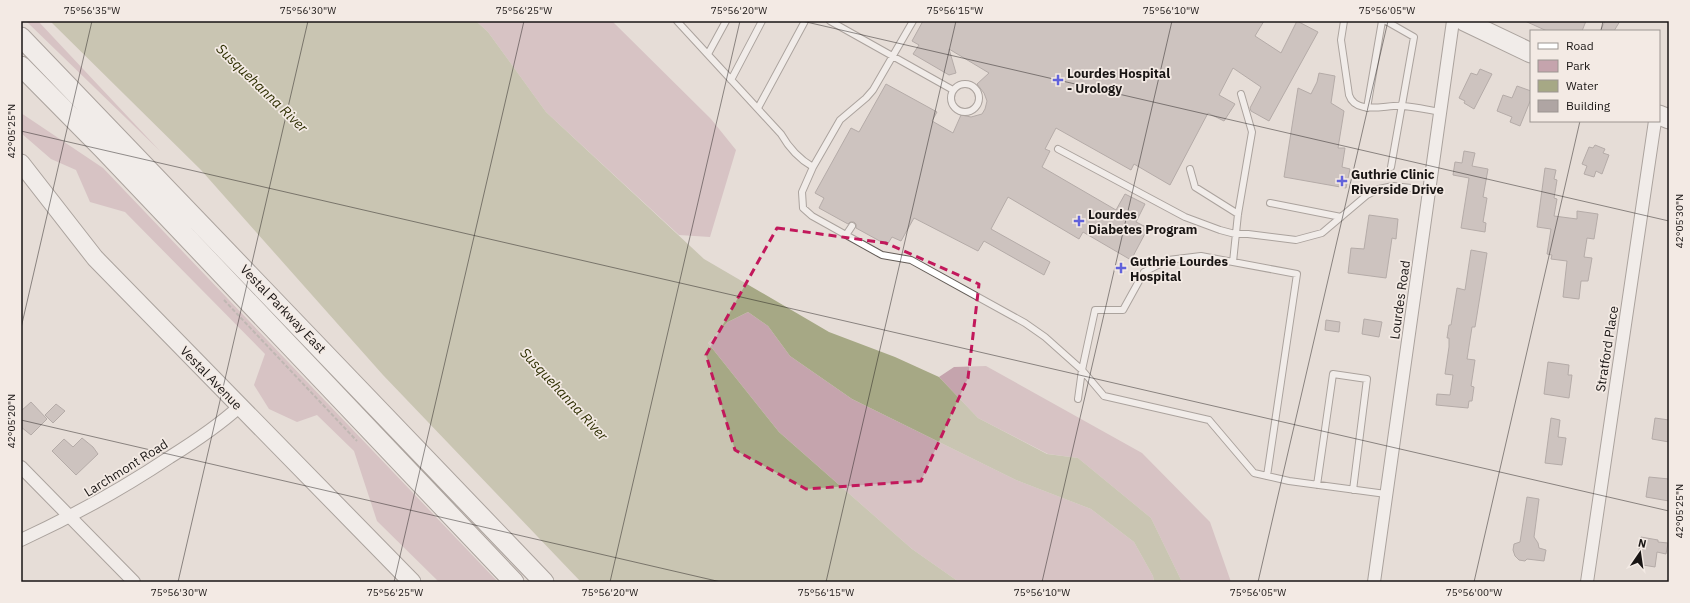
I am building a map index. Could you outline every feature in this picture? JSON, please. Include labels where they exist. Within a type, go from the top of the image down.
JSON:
[{"type":"main road","points":[[1464,21],[1530,53]]},
{"type":"main road","name":"Vestal Parkway East","points":[[21,37],[544,582]]},
{"type":"main road","name":"Vestal Parkway East","points":[[21,66],[103,149],[514,582]]},
{"type":"street","name":"Lourdes Road","points":[[1374,582],[1453,21]]},
{"type":"street","name":"Stratford Place","points":[[1587,582],[1656,122]]},
{"type":"street","name":"Vestal Avenue","points":[[21,163],[95,258],[239,407],[412,582]]},
{"type":"street","name":"Larchmont Road","points":[[21,540],[71,517],[129,485],[218,426],[239,407]]},
{"type":"street","points":[[21,467],[134,582]]},
{"type":"lane","points":[[677,21],[758,108],[781,134],[795,154],[813,167]]},
{"type":"lane","points":[[708,54],[726,21]]},
{"type":"lane","points":[[731,80],[762,21]]},
{"type":"lane","points":[[758,108],[805,21]]},
{"type":"lane","points":[[830,21],[953,90]]},
{"type":"lane","points":[[913,21],[893,57],[866,98],[840,120],[813,167],[802,192],[803,208],[812,216],[882,255],[911,260],[1025,323],[1045,337],[1082,370],[1104,396],[1209,420],[1254,473],[1289,481],[1386,494]]},
{"type":"lane","points":[[1344,21],[1341,40],[1349,95],[1354,103],[1367,108],[1402,106],[1441,112]]},
{"type":"lane","points":[[1367,108],[1382,21]]},
{"type":"lane","points":[[1386,21],[1414,36],[1391,167]]},
{"type":"lane","points":[[961,84],[974,87],[979,95],[978,104],[971,111],[962,112],[958,110],[952,103],[951,99],[953,90],[961,84]]},
{"type":"lane","points":[[1233,262],[1238,214],[1252,132],[1241,94]]},
{"type":"lane","points":[[1058,149],[1185,216],[1220,230],[1236,234],[1296,240],[1322,234],[1367,195],[1379,189],[1393,186],[1429,190]]},
{"type":"lane","points":[[1190,170],[1195,187],[1238,214]]},
{"type":"lane","points":[[1270,203],[1341,217]]},
{"type":"lane","points":[[846,236],[852,226]]},
{"type":"lane","points":[[1078,399],[1082,370],[1095,310],[1123,310],[1144,272],[1168,260],[1201,256],[1297,274],[1267,476]]},
{"type":"lane","points":[[1317,485],[1333,374],[1367,379],[1353,490]]},
{"type":"highlighted area","points":[[777,228],[886,243],[979,284],[968,378],[921,481],[806,489],[735,450],[706,355]]},
{"type":"green space","points":[[26,21],[38,21],[160,151]]},
{"type":"green space","points":[[476,21],[612,21],[711,119],[736,150],[710,237],[679,235],[546,112],[488,32]]},
{"type":"green space","points":[[21,113],[103,168],[498,582],[439,582],[377,521],[354,451],[317,415],[297,422],[269,409],[254,385],[265,354],[125,212],[90,202],[76,170],[51,159],[21,133]]},
{"type":"green space","points":[[748,312],[768,326],[790,356],[852,399],[1016,480],[1091,509],[1134,542],[1153,576],[1154,582],[959,582],[912,549],[779,432],[708,343],[728,322]]},
{"type":"green space","points":[[986,366],[1142,453],[1210,522],[1231,582],[1182,582],[1151,518],[1078,458],[1048,454],[978,418],[939,377],[954,367]]},
{"type":"water","name":"Susquehanna River","points":[[50,21],[476,21],[488,32],[546,112],[704,259],[829,332],[895,357],[939,377],[978,418],[1047,454],[1078,458],[1151,518],[1182,582],[1154,582],[1153,576],[1134,542],[1091,509],[1016,480],[852,399],[790,356],[768,326],[748,312],[728,322],[708,343],[779,432],[912,549],[959,582],[581,582],[383,375],[201,170]]},
{"type":"building","points":[[923,21],[1264,21],[1255,36],[1281,53],[1297,21],[1318,32],[1269,121],[1251,111],[1250,108],[1261,87],[1233,68],[1219,95],[1235,104],[1224,121],[1208,113],[1170,185],[1134,164],[1131,170],[1056,128],[1045,149],[1050,151],[1042,167],[1116,210],[1125,194],[1145,204],[1136,222],[1148,228],[1131,260],[1083,232],[1079,239],[1008,197],[991,229],[1050,262],[1044,275],[984,241],[978,251],[914,218],[901,241],[892,237],[887,245],[856,228],[856,224],[854,222],[850,222],[848,224],[819,208],[824,198],[815,193],[851,128],[859,132],[886,84],[937,112],[932,121],[953,133],[961,115],[971,117],[982,114],[985,109],[987,101],[984,93],[977,84],[989,73],[949,49],[956,73],[949,75],[913,54],[919,45],[912,41]]},
{"type":"building","points":[[1525,21],[1586,21],[1582,30],[1545,30]]},
{"type":"building","points":[[1605,21],[1620,21],[1615,30],[1600,30]]},
{"type":"building","points":[[1480,69],[1492,74],[1474,109],[1459,98],[1471,73],[1477,75]]},
{"type":"building","points":[[1319,73],[1335,76],[1331,103],[1344,111],[1338,148],[1345,148],[1342,167],[1350,169],[1346,188],[1284,177],[1298,88],[1311,94],[1317,82]]},
{"type":"building","points":[[1517,86],[1530,91],[1530,101],[1520,126],[1510,122],[1512,117],[1497,111],[1503,95],[1512,98]]},
{"type":"building","points":[[1595,145],[1605,149],[1603,153],[1609,155],[1602,174],[1596,171],[1594,177],[1584,174],[1587,166],[1582,164],[1589,147],[1593,148]]},
{"type":"building","points":[[1464,151],[1475,153],[1472,166],[1488,169],[1483,197],[1487,198],[1483,222],[1486,223],[1485,232],[1461,228],[1469,178],[1453,175],[1455,162],[1462,163]]},
{"type":"building","points":[[1545,168],[1556,170],[1554,179],[1557,180],[1554,198],[1557,199],[1554,216],[1577,219],[1577,211],[1598,214],[1594,239],[1587,238],[1584,257],[1592,258],[1588,281],[1581,281],[1579,299],[1563,297],[1567,261],[1551,259],[1552,255],[1547,254],[1551,229],[1537,227]]},
{"type":"building","points":[[1369,215],[1398,219],[1396,239],[1392,238],[1386,278],[1348,273],[1351,248],[1364,249]]},
{"type":"building","points":[[1471,250],[1487,253],[1475,327],[1472,327],[1467,359],[1475,360],[1471,386],[1474,387],[1472,401],[1469,401],[1468,408],[1436,405],[1437,394],[1450,395],[1453,375],[1445,374],[1449,347],[1449,338],[1447,338],[1449,325],[1451,325],[1457,288],[1465,290]]},
{"type":"building","points":[[1364,319],[1382,322],[1379,337],[1362,334]]},
{"type":"building","points":[[1326,320],[1340,322],[1339,332],[1325,330]]},
{"type":"building","points":[[1548,362],[1569,365],[1568,375],[1572,375],[1569,398],[1544,394]]},
{"type":"building","points":[[31,402],[47,419],[31,435],[21,427],[21,411]]},
{"type":"building","points":[[56,404],[65,411],[53,423],[45,415]]},
{"type":"building","points":[[1551,418],[1560,420],[1558,437],[1566,438],[1562,465],[1545,463]]},
{"type":"building","points":[[1655,418],[1669,420],[1669,442],[1652,439]]},
{"type":"building","points":[[82,438],[93,447],[98,454],[76,475],[52,451],[64,439],[73,447]]},
{"type":"building","points":[[1649,477],[1669,479],[1669,501],[1646,497]]},
{"type":"building","points":[[1527,497],[1539,499],[1534,537],[1539,548],[1546,550],[1544,561],[1527,559],[1525,561],[1519,560],[1515,556],[1513,550],[1514,544],[1520,542]]},
{"type":"building","points":[[1641,537],[1668,543],[1666,554],[1657,552],[1655,567],[1637,564]]},
{"type":"place","name":"Lourdes Hospital - Urology","points":[[1058,80]]},
{"type":"place","name":"Guthrie Clinic Riverside Drive","points":[[1342,181]]},
{"type":"place","name":"Lourdes Diabetes Program","points":[[1079,221]]},
{"type":"place","name":"Guthrie Lourdes Hospital","points":[[1121,268]]}]
